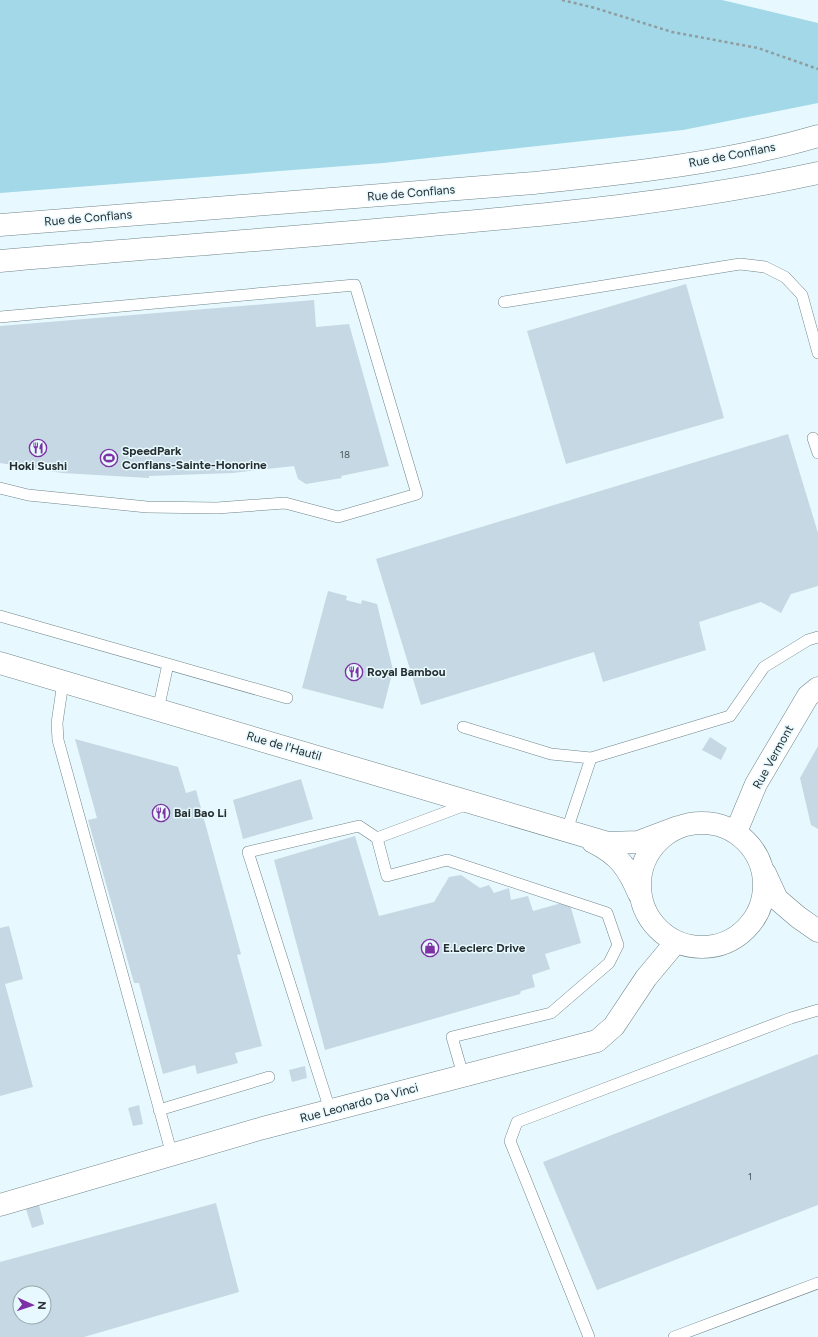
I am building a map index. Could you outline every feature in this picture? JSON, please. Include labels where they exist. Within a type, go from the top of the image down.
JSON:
[{"type":"street","name":"Rue de Conflans","points":[[0,225],[534,183],[686,165],[749,153],[818,136]]},
{"type":"street","points":[[0,261],[520,217],[678,199],[818,173]]},
{"type":"street","name":"Rue de l'Hautil","points":[[0,663],[474,802],[608,843],[626,844],[638,842],[678,827]]},
{"type":"street","name":"Rue Vermont","points":[[736,832],[756,784],[808,696],[818,688]]},
{"type":"street","points":[[761,864],[765,883],[762,904],[753,922],[737,937],[718,946],[696,948],[676,942],[658,929],[645,911],[640,892],[641,872],[648,853],[661,838],[678,827],[698,822],[718,824],[736,832],[751,845],[761,864],[778,899],[814,928]]},
{"type":"street","name":"Rue de l'Hautil","points":[[567,830],[607,849],[623,863],[632,878],[645,911]]},
{"type":"street","points":[[747,928],[776,917],[798,921],[814,928]]},
{"type":"street","name":"Rue Leonardo Da Vinci","points":[[0,1205],[330,1110],[597,1041],[614,1026],[646,978],[676,942]]},
{"type":"lane","points":[[504,302],[740,264],[765,267],[785,277],[802,295],[818,353]]},
{"type":"lane","points":[[0,317],[355,285],[417,494],[338,517],[285,503],[217,508],[146,507],[28,494],[0,488]]},
{"type":"lane","points":[[813,438],[818,453]]},
{"type":"lane","points":[[0,616],[287,698]]},
{"type":"lane","points":[[463,727],[551,754],[591,758],[730,716],[764,667],[808,640],[818,637]]},
{"type":"lane","points":[[158,710],[168,664]]},
{"type":"lane","points":[[63,682],[57,723],[58,740],[172,1155]]},
{"type":"lane","points":[[567,830],[591,758]]},
{"type":"lane","points":[[377,838],[474,802]]},
{"type":"lane","points":[[330,1110],[248,852],[359,826],[377,838],[388,876],[447,860],[606,913],[618,945],[609,963],[551,1013],[452,1037],[464,1075]]},
{"type":"lane","points":[[589,1337],[510,1141],[517,1122],[791,1018],[818,1010]]},
{"type":"lane","points":[[159,1110],[269,1077]]},
{"type":"lane","points":[[674,1337],[818,1283]]},
{"type":"path","points":[[562,0],[672,32],[758,48],[818,69]]},
{"type":"shaded area","points":[[0,0],[722,0],[818,23],[818,103],[683,130],[383,163],[0,193]]},
{"type":"building","points":[[686,284],[724,418],[566,464],[527,331]]},
{"type":"building","points":[[314,300],[316,327],[349,324],[389,466],[341,476],[342,478],[306,484],[298,479],[294,466],[233,473],[149,476],[149,478],[62,473],[0,463],[0,326]]},
{"type":"building","points":[[788,434],[818,533],[818,586],[791,594],[781,613],[761,602],[699,622],[706,650],[603,682],[594,652],[421,705],[376,559]]},
{"type":"building","points":[[328,591],[347,596],[346,600],[361,604],[362,600],[377,604],[393,670],[383,709],[302,688]]},
{"type":"building","points":[[710,737],[727,748],[721,760],[702,750]]},
{"type":"building","points":[[75,739],[178,767],[186,793],[196,790],[241,954],[237,955],[262,1046],[235,1053],[238,1063],[197,1074],[195,1065],[163,1074],[139,983],[134,983],[88,820],[97,818]]},
{"type":"building","points":[[818,746],[818,829],[811,825],[800,778]]},
{"type":"building","points":[[301,779],[313,819],[243,839],[233,800]]},
{"type":"building","name":"E.Leclerc Drive","points":[[355,836],[379,916],[434,902],[449,877],[461,875],[480,888],[489,885],[494,893],[509,888],[511,900],[528,896],[533,911],[569,901],[581,943],[545,954],[550,969],[532,975],[535,987],[521,991],[520,994],[325,1050],[274,860]]},
{"type":"building","points":[[9,926],[23,979],[5,984],[33,1087],[0,1096],[0,928]]},
{"type":"building","points":[[818,1054],[818,1205],[597,1290],[543,1162]]},
{"type":"building","points":[[305,1066],[307,1078],[292,1082],[289,1070]]},
{"type":"building","points":[[139,1105],[143,1124],[133,1126],[128,1108]]},
{"type":"building","points":[[216,1203],[239,1292],[84,1337],[0,1337],[0,1262]]},
{"type":"building","points":[[39,1205],[44,1224],[32,1228],[26,1209]]},
{"type":"place","name":"Hoki Sushi","points":[[38,448]]},
{"type":"place","name":"SpeedPark Conflans-Sainte-Honorine","points":[[109,458]]},
{"type":"place","name":"Royal Bambou","points":[[354,672]]},
{"type":"place","name":"Bai Bao Li","points":[[161,813]]},
{"type":"place","name":"E.Leclerc Drive","points":[[430,948]]}]
